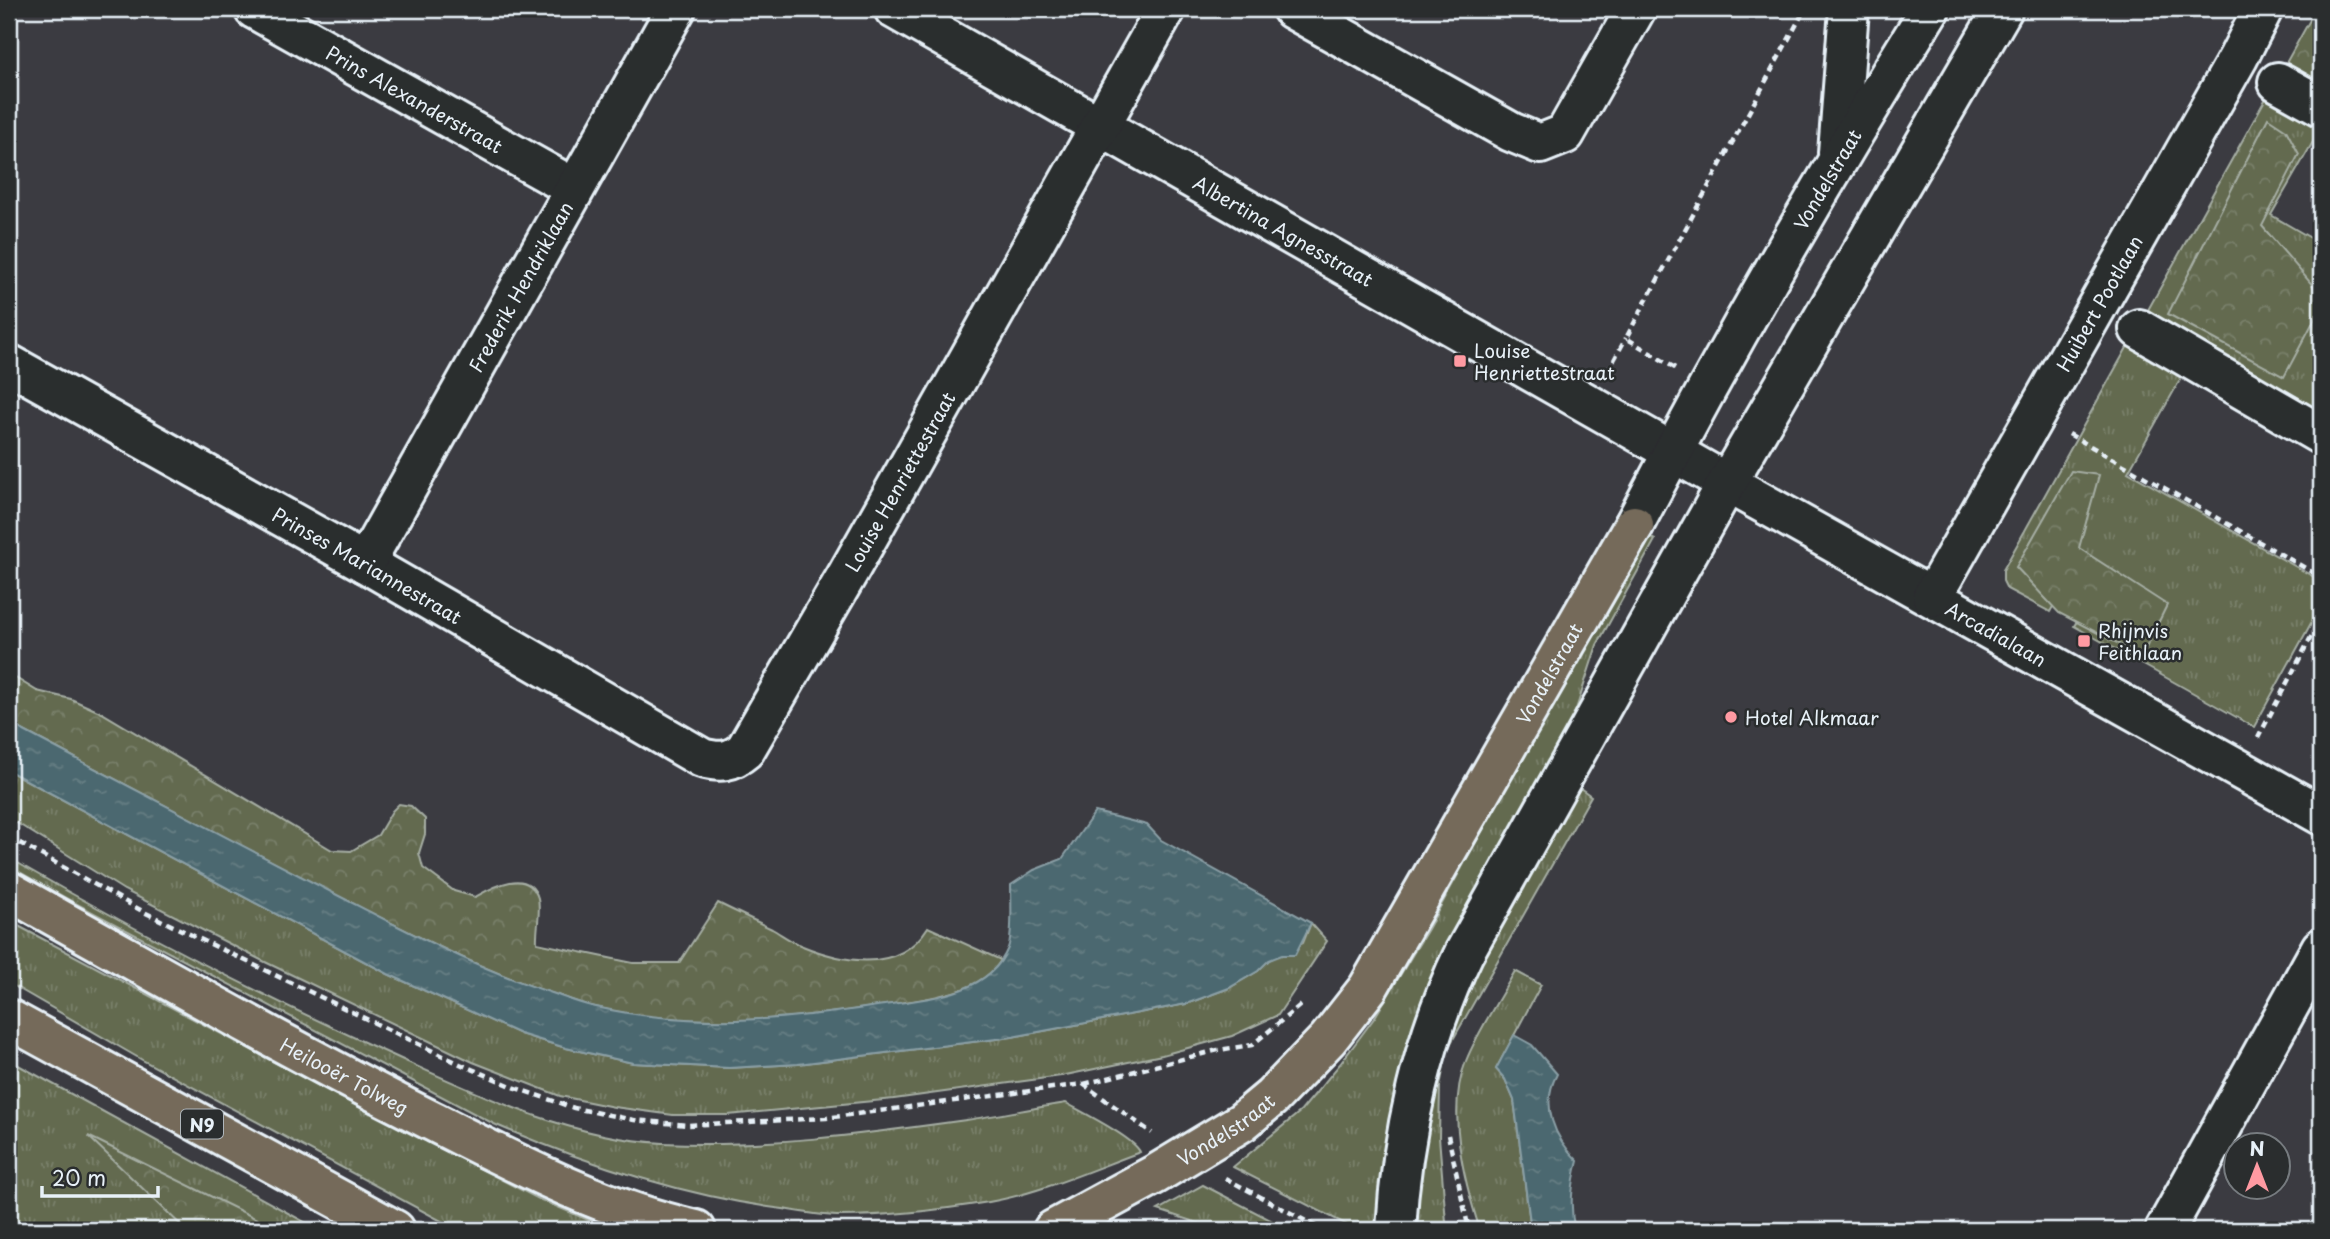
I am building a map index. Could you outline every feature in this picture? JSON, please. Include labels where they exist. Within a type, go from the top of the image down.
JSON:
[{"type":"highway","name":"Vondelstraat","points":[[1053,1230],[1189,1155],[1242,1122],[1272,1097],[1328,1039],[1362,996],[1634,525]]},
{"type":"highway","name":"Heilooër Tolweg","points":[[9,891],[309,1057],[526,1169],[625,1210],[695,1230]]},
{"type":"highway","name":"N9","points":[[9,1018],[395,1230]]},
{"type":"street","name":"Prins Alexanderstraat","points":[[254,9],[574,188]]},
{"type":"street","name":"Frederik Hendriklaan","points":[[365,563],[676,9]]},
{"type":"street","name":"Albertina Agnesstraat","points":[[894,9],[1673,452]]},
{"type":"street","name":"Louise Henriettestraat","points":[[727,761],[736,758],[745,750],[848,573],[1166,9]]},
{"type":"street","points":[[1292,9],[1511,132],[1540,144],[1565,134],[1636,9]]},
{"type":"street","points":[[1837,158],[1849,9]]},
{"type":"street","name":"Vondelstraat","points":[[1634,525],[1837,158],[1930,9]]},
{"type":"street","points":[[1396,1230],[1398,1191],[1409,1127],[1436,1017],[1464,953],[1727,483],[2003,9]]},
{"type":"street","name":"Huibert Pootlaan","points":[[1932,597],[2238,58],[2263,9]]},
{"type":"street","points":[[2278,82],[2321,106]]},
{"type":"street","points":[[2139,329],[2321,435]]},
{"type":"street","name":"Prinses Mariannestraat","points":[[9,364],[365,563],[702,758],[727,761]]},
{"type":"street","name":"Arcadialaan","points":[[1673,452],[2321,815]]},
{"type":"street","points":[[2178,1226],[2321,948]]},
{"type":"path","points":[[1708,388],[1626,338],[1805,9]]},
{"type":"path","points":[[2035,415],[2321,577]]},
{"type":"path","points":[[2241,770],[2321,618]]},
{"type":"path","points":[[9,837],[144,912],[460,1065],[574,1108],[634,1120],[702,1124],[826,1118],[1083,1084],[1217,1050],[1252,1045],[1304,1002]]},
{"type":"path","points":[[1083,1084],[1160,1138],[1220,1175],[1323,1230]]},
{"type":"path","points":[[1448,1123],[1448,1136],[1469,1230]]},
{"type":"path","points":[[9,1224],[16,1230]]},
{"type":"green space","points":[[2316,9],[2321,9],[2321,94],[2281,72]]},
{"type":"green space","points":[[2270,91],[2321,124],[2271,215],[2321,244],[2321,419],[2197,350],[2128,472],[2321,581],[2321,605],[2254,727],[2074,626],[2081,615],[2056,601],[2050,612],[2007,589],[2003,581],[2003,570]]},
{"type":"green space","points":[[2268,118],[2286,130],[2299,154],[2262,226],[2321,295],[2321,307],[2284,377],[2168,314]]},
{"type":"green space","points":[[2071,471],[2099,475],[2079,548],[2167,605],[2142,656],[2059,613],[2016,567]]},
{"type":"green space","points":[[1640,532],[1655,540],[1597,645],[1568,734],[1447,949],[1380,1230],[1357,1230],[1233,1167],[1301,1111],[1375,1017],[1428,929],[1615,590]]},
{"type":"green space","points":[[9,674],[37,691],[71,699],[102,713],[332,850],[351,851],[378,835],[399,804],[411,806],[425,819],[425,834],[419,853],[423,868],[454,891],[475,897],[500,885],[518,881],[533,889],[539,903],[537,943],[633,963],[679,963],[718,903],[796,943],[852,960],[886,958],[902,952],[916,942],[928,927],[1001,960],[978,982],[946,994],[808,1016],[701,1020],[630,1014],[595,1007],[526,984],[418,936],[9,723]]},
{"type":"green space","points":[[9,771],[388,974],[520,1034],[566,1048],[633,1063],[729,1068],[798,1064],[1012,1037],[1186,1004],[1229,988],[1258,971],[1269,960],[1303,943],[1311,923],[1327,941],[1278,1015],[1232,1036],[1162,1055],[1061,1076],[894,1099],[728,1115],[673,1115],[560,1096],[473,1062],[261,960],[124,890],[9,818]]},
{"type":"green space","points":[[1580,788],[1591,796],[1447,1050],[1440,1086],[1439,1137],[1446,1222],[1449,1230],[1408,1230],[1429,1086],[1510,880],[1566,812]]},
{"type":"green space","points":[[9,858],[150,936],[341,1032],[455,1084],[557,1123],[627,1139],[663,1143],[777,1142],[928,1125],[1066,1103],[1118,1133],[1140,1152],[1008,1198],[896,1214],[819,1215],[672,1187],[600,1165],[494,1124],[75,903],[9,866]]},
{"type":"green space","points":[[9,921],[539,1199],[612,1230],[458,1230],[144,1061],[9,983]]},
{"type":"green space","points":[[1515,971],[1541,985],[1496,1069],[1505,1079],[1514,1100],[1531,1230],[1480,1230],[1463,1168],[1457,1124],[1460,1081],[1476,1039]]},
{"type":"green space","points":[[9,1060],[319,1230],[9,1230]]},
{"type":"green space","points":[[88,1136],[259,1220],[263,1230],[186,1230]]},
{"type":"green space","points":[[1203,1185],[1290,1230],[1219,1230],[1158,1210]]},
{"type":"water","points":[[9,723],[443,948],[497,973],[574,1001],[631,1014],[702,1020],[771,1018],[914,1001],[952,993],[970,986],[985,977],[998,964],[1008,948],[1011,885],[1034,870],[1062,859],[1095,812],[1147,825],[1161,840],[1311,923],[1295,955],[1282,955],[1269,960],[1258,971],[1229,988],[1186,1004],[1012,1037],[798,1064],[729,1068],[633,1063],[566,1048],[520,1034],[388,974],[9,771]]},
{"type":"water","points":[[1514,1035],[1532,1045],[1557,1074],[1552,1086],[1550,1109],[1556,1132],[1578,1161],[1572,1195],[1575,1230],[1531,1230],[1514,1100],[1505,1079],[1496,1069]]},
{"type":"place","name":"Louise Henriettestraat","points":[[1460,361]]},
{"type":"place","name":"Rhijnvis Feithlaan","points":[[2084,641]]},
{"type":"place","name":"Hotel Alkmaar","points":[[1731,717]]}]
